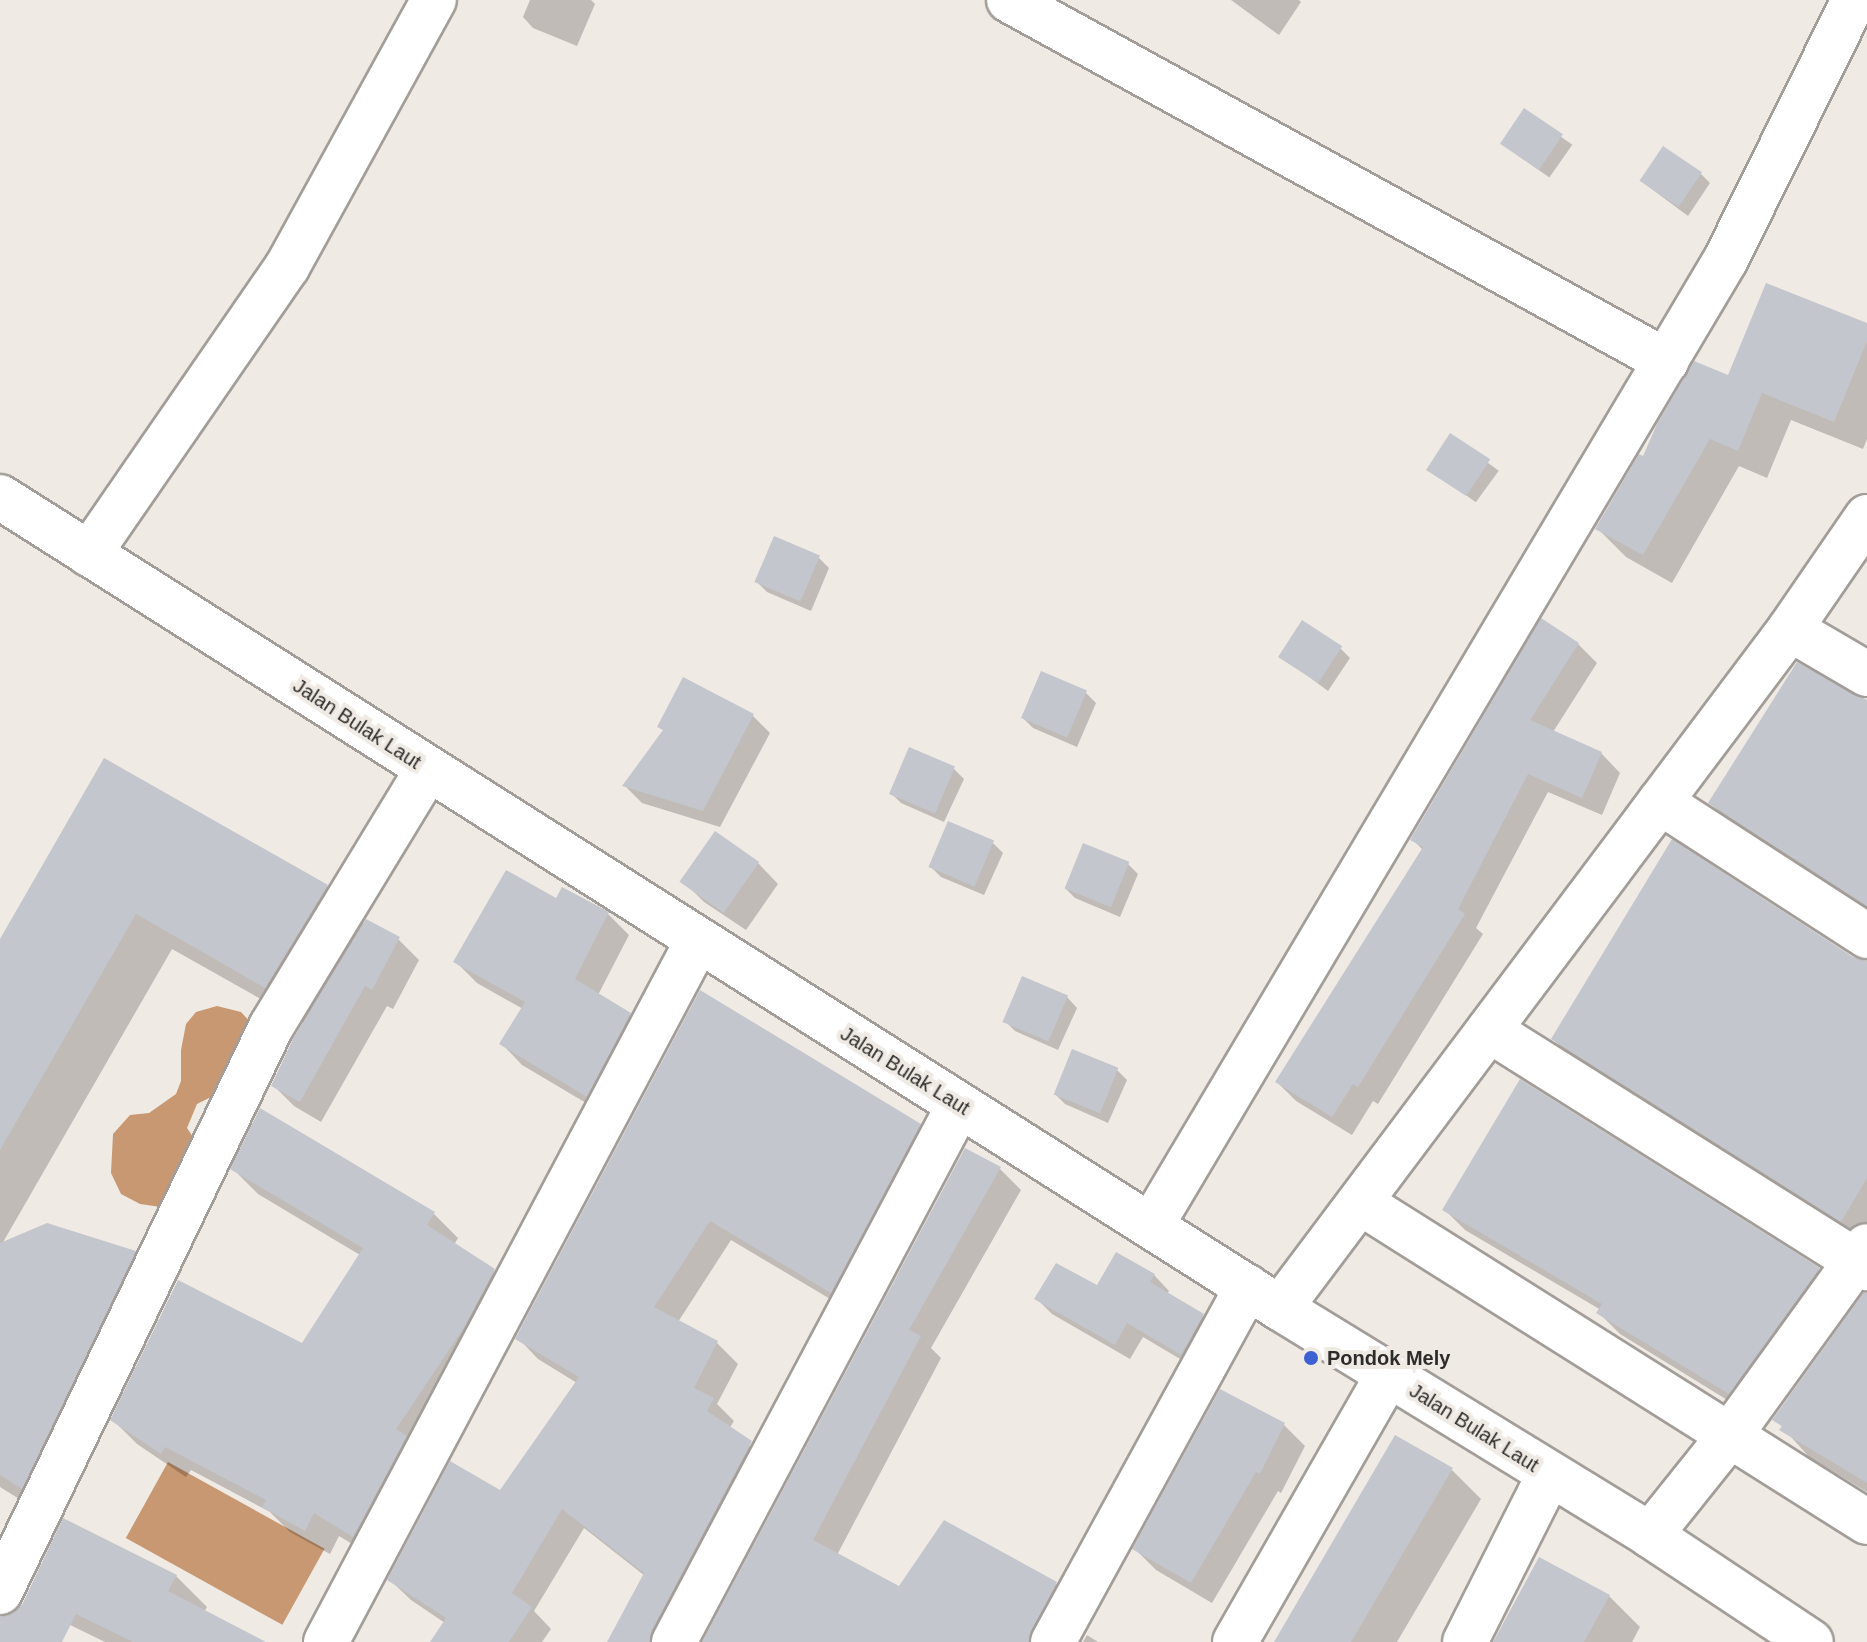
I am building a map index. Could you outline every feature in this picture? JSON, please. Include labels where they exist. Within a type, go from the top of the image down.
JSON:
[{"type":"street","points":[[89,554],[287,267],[434,0]]},
{"type":"street","points":[[1009,0],[1666,361]]},
{"type":"street","points":[[1151,1226],[1726,259],[1854,0]]},
{"type":"street","name":"Jalan Bulak Laut","points":[[0,497],[1264,1298],[1650,1535],[1794,1637]]},
{"type":"street","points":[[1053,1642],[1264,1298],[1361,1203],[1790,629],[1867,517]]},
{"type":"street","points":[[1790,629],[1867,674]]},
{"type":"street","points":[[0,1592],[271,1027],[428,769]]},
{"type":"street","points":[[1660,802],[1867,936]]},
{"type":"street","points":[[326,1642],[698,940]]},
{"type":"street","points":[[1489,1030],[1864,1259],[1650,1535]]},
{"type":"street","points":[[674,1642],[959,1105]]},
{"type":"street","points":[[1361,1203],[1867,1522]]},
{"type":"street","points":[[1235,1642],[1388,1375]]},
{"type":"street","points":[[1465,1642],[1549,1475]]},
{"type":"shaded area","points":[[217,1006],[241,1012],[254,1026],[230,1107],[211,1097],[197,1104],[187,1128],[195,1140],[161,1207],[140,1204],[121,1194],[111,1173],[113,1134],[130,1115],[149,1113],[176,1094],[181,1081],[181,1050],[186,1024],[196,1012]]},
{"type":"shaded area","points":[[168,1462],[325,1549],[282,1625],[126,1538]]},
{"type":"building","points":[[1524,108],[1563,134],[1539,170],[1500,144]]},
{"type":"building","points":[[1663,146],[1702,172],[1678,207],[1640,181]]},
{"type":"building","points":[[1766,283],[1867,323],[1867,341],[1834,422],[1762,393],[1738,451],[1710,439],[1643,555],[1595,529],[1639,454],[1643,456],[1657,424],[1694,361],[1728,375]]},
{"type":"building","points":[[1450,433],[1490,459],[1466,496],[1426,470]]},
{"type":"building","points":[[774,536],[820,556],[800,602],[754,582]]},
{"type":"building","points":[[1541,618],[1579,643],[1530,720],[1602,752],[1582,798],[1528,774],[1458,909],[1465,914],[1358,1087],[1353,1084],[1332,1117],[1275,1082],[1423,847],[1410,840]]},
{"type":"building","points":[[1302,620],[1342,646],[1318,683],[1278,657]]},
{"type":"building","points":[[1797,662],[1867,700],[1867,906],[1708,803]]},
{"type":"building","points":[[1041,671],[1087,691],[1067,737],[1021,718]]},
{"type":"building","points":[[683,677],[754,714],[703,811],[622,786],[663,730],[657,727]]},
{"type":"building","points":[[909,747],[955,767],[935,813],[889,794]]},
{"type":"building","points":[[104,758],[328,885],[265,988],[136,914],[0,1150],[0,939]]},
{"type":"building","points":[[948,821],[994,841],[974,887],[928,867]]},
{"type":"building","points":[[715,831],[759,862],[724,913],[679,882]]},
{"type":"building","points":[[1672,839],[1853,957],[1867,961],[1867,1178],[1841,1222],[1551,1039]]},
{"type":"building","points":[[1083,843],[1129,862],[1111,907],[1065,888]]},
{"type":"building","points":[[506,870],[556,898],[562,887],[609,912],[575,979],[631,1013],[587,1097],[499,1044],[525,1002],[453,962]]},
{"type":"building","points":[[366,919],[400,937],[372,990],[365,986],[300,1102],[271,1086],[293,1039]]},
{"type":"building","points":[[1022,976],[1068,996],[1048,1042],[1002,1022]]},
{"type":"building","points":[[700,990],[921,1124],[831,1293],[710,1221],[654,1307],[718,1341],[694,1388],[714,1398],[707,1411],[752,1441],[652,1630],[649,1642],[607,1642],[644,1573],[562,1509],[512,1593],[532,1607],[509,1642],[430,1642],[446,1618],[387,1580],[450,1461],[500,1490],[579,1377],[515,1339]]},
{"type":"building","points":[[1072,1049],[1118,1068],[1100,1113],[1054,1094]]},
{"type":"building","points":[[1520,1079],[1820,1268],[1729,1394],[1596,1313],[1602,1304],[1442,1210]]},
{"type":"building","points":[[260,1108],[435,1212],[427,1225],[495,1269],[463,1329],[396,1429],[407,1436],[353,1537],[314,1513],[305,1531],[262,1507],[266,1500],[165,1447],[161,1454],[110,1420],[178,1280],[302,1343],[363,1248],[230,1169]]},
{"type":"building","points":[[965,1148],[1001,1167],[909,1330],[921,1336],[813,1540],[899,1586],[944,1520],[1057,1582],[1028,1642],[702,1642]]},
{"type":"building","points":[[47,1223],[136,1251],[22,1489],[0,1475],[0,1243]]},
{"type":"building","points":[[1116,1252],[1155,1274],[1150,1282],[1204,1314],[1181,1355],[1127,1323],[1115,1345],[1034,1299],[1056,1263],[1097,1285]]},
{"type":"building","points":[[1864,1292],[1867,1293],[1867,1483],[1779,1430],[1782,1426],[1772,1420]]},
{"type":"building","points":[[1220,1389],[1285,1423],[1260,1474],[1256,1472],[1191,1583],[1132,1549]]},
{"type":"building","points":[[1395,1435],[1453,1468],[1351,1642],[1274,1642]]},
{"type":"building","points":[[63,1518],[177,1575],[168,1591],[266,1642],[133,1642],[76,1614],[62,1642],[0,1642],[0,1617],[13,1613],[23,1603]]},
{"type":"building","points":[[1539,1557],[1610,1595],[1584,1642],[1493,1642]]},
{"type":"place","name":"Pondok Mely","points":[[1311,1358]]}]
